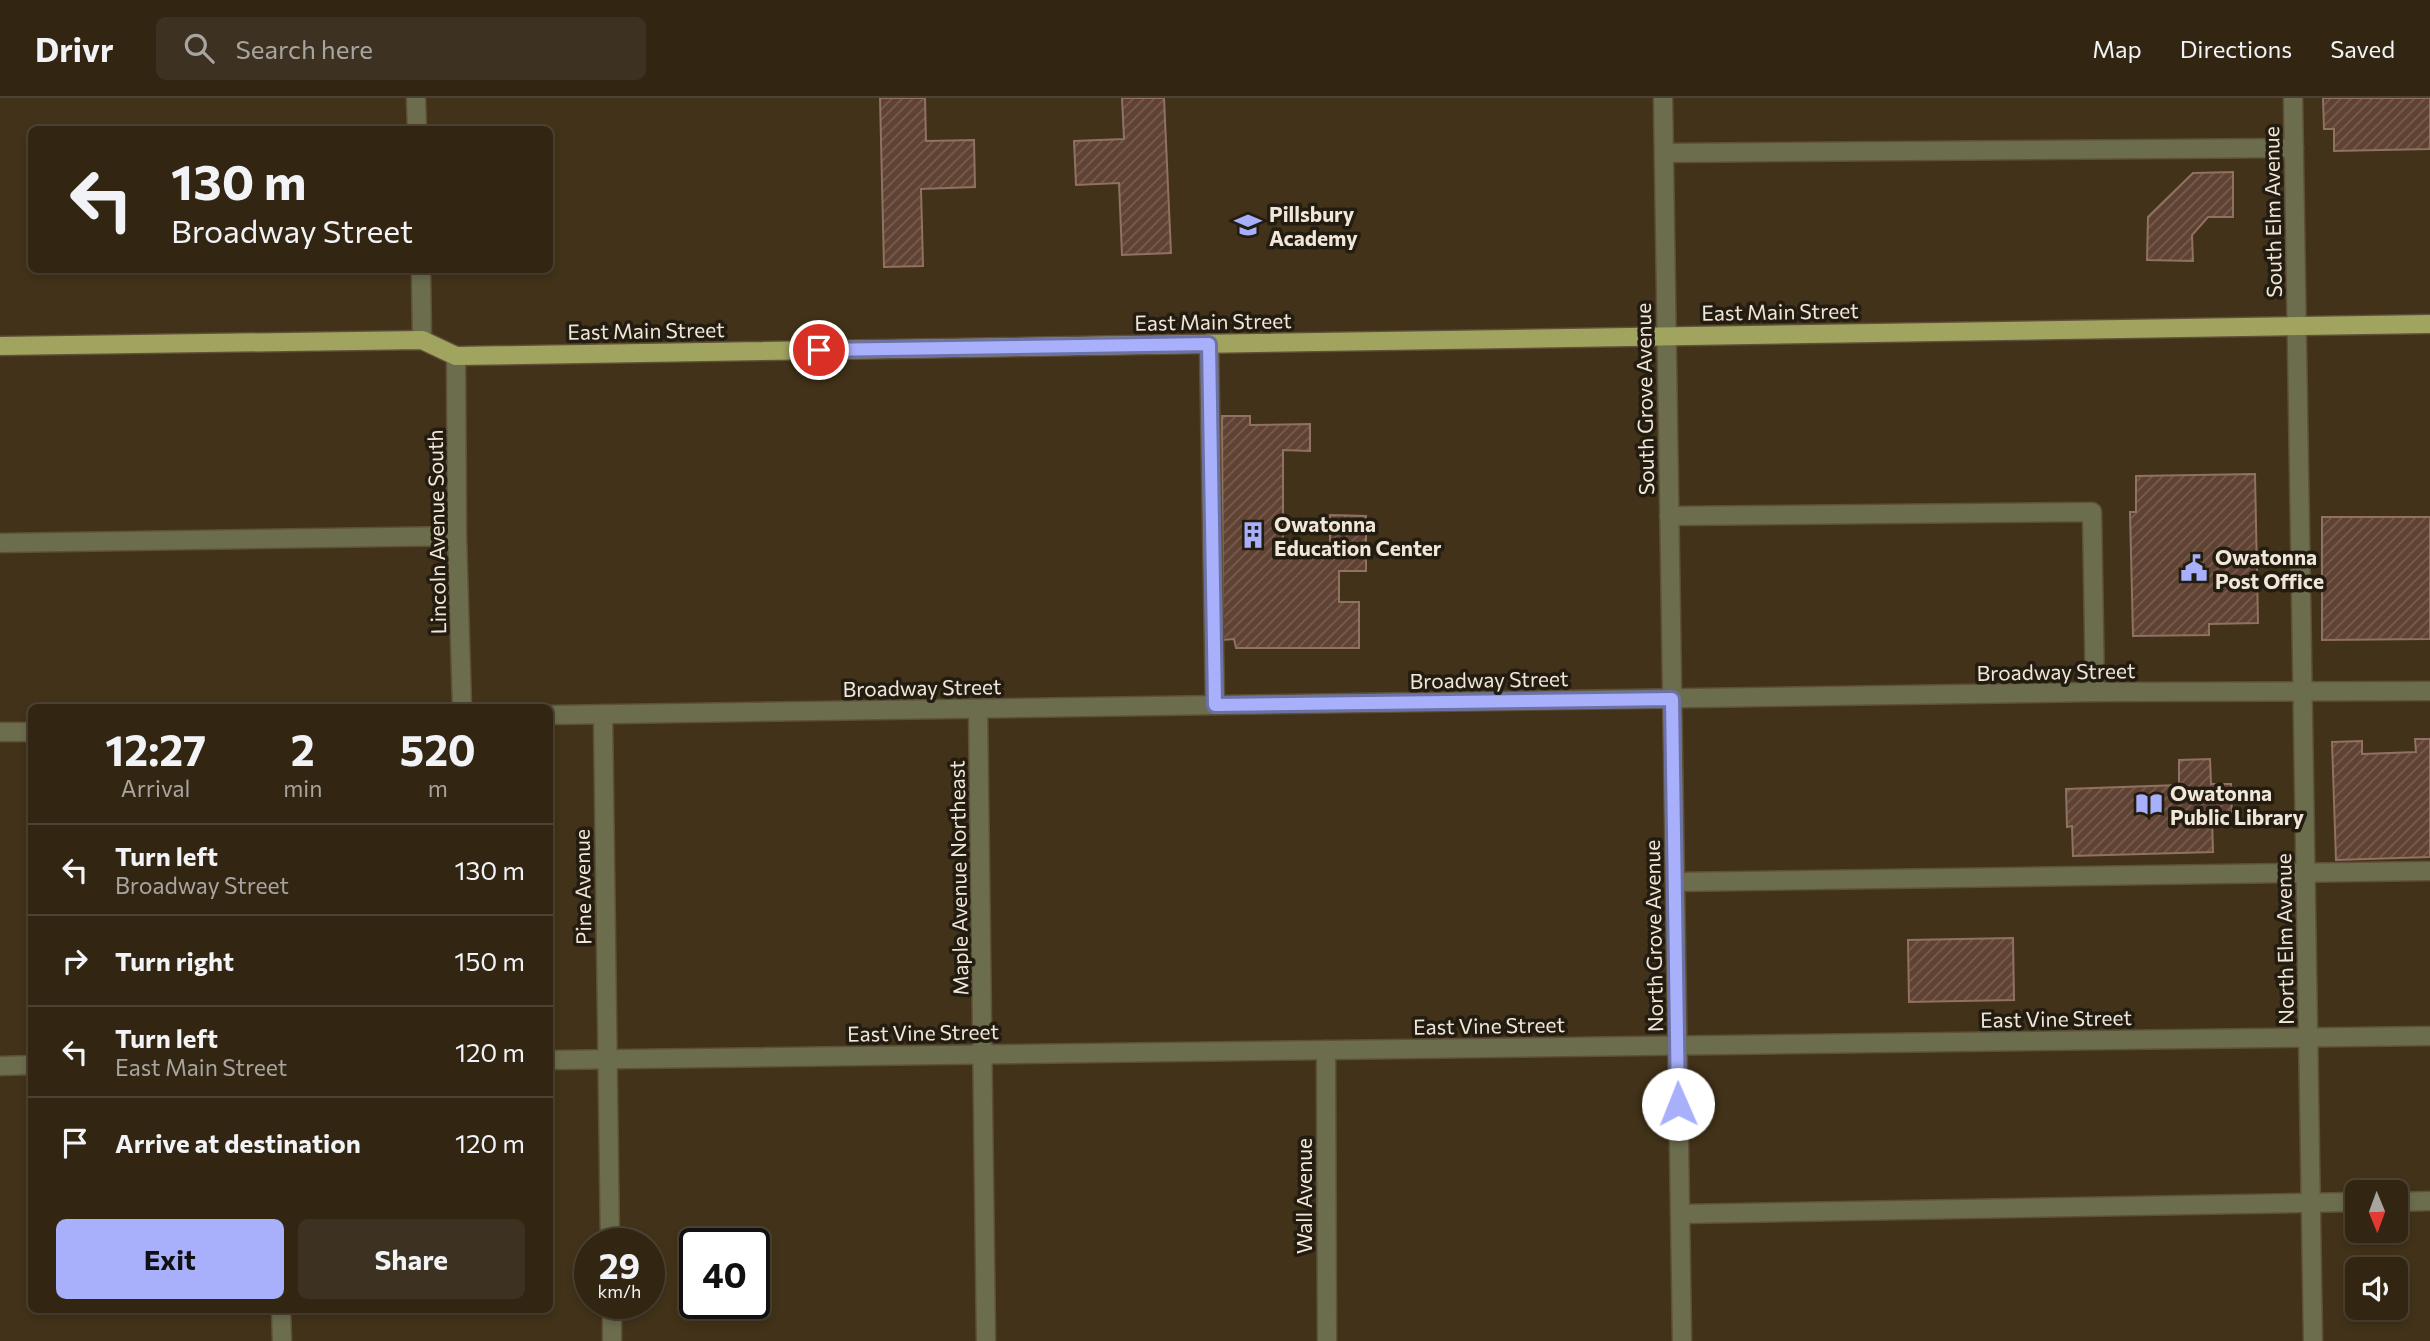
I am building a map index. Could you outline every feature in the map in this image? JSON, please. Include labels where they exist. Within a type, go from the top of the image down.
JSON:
[{"type":"main road","name":"East Main Street","points":[[0,346],[422,341],[456,356],[2430,324]]},
{"type":"street","points":[[416,98],[417,126]]},
{"type":"street","name":"South Grove Avenue","points":[[1663,98],[1672,699]]},
{"type":"street","name":"South Elm Avenue","points":[[2293,98],[2296,326]]},
{"type":"street","points":[[1664,153],[2294,148]]},
{"type":"street","points":[[421,273],[422,341]]},
{"type":"street","name":"North Elm Avenue","points":[[2296,326],[2313,1341]]},
{"type":"street","points":[[1209,344],[1215,705]]},
{"type":"street","name":"Lincoln Avenue South","points":[[456,356],[462,704]]},
{"type":"street","points":[[1669,516],[2092,512],[2095,692]]},
{"type":"street","points":[[0,543],[457,536]]},
{"type":"street","name":"Broadway Street","points":[[553,715],[2095,692],[2430,691]]},
{"type":"street","name":"North Grove Avenue","points":[[1672,699],[1682,1341]]},
{"type":"street","name":"Maple Avenue Northeast","points":[[978,709],[986,1341]]},
{"type":"street","name":"Pine Avenue","points":[[603,714],[611,1228]]},
{"type":"street","points":[[0,732],[28,732]]},
{"type":"street","points":[[1675,882],[2430,871]]},
{"type":"street","name":"East Vine Street","points":[[553,1060],[2430,1036]]},
{"type":"street","name":"Wall Avenue","points":[[1326,1050],[1327,1341]]},
{"type":"street","points":[[0,1066],[28,1065]]},
{"type":"street","points":[[2408,1202],[2430,1201]]},
{"type":"street","points":[[1680,1214],[2345,1202]]},
{"type":"street","points":[[281,1313],[282,1341]]},
{"type":"street","points":[[611,1319],[612,1341]]},
{"type":"building","points":[[880,98],[925,98],[926,141],[974,140],[975,187],[921,189],[923,266],[884,267]]},
{"type":"building","points":[[1122,98],[1164,98],[1171,253],[1122,255],[1119,183],[1076,185],[1074,141],[1124,139]]},
{"type":"building","points":[[2323,98],[2430,98],[2430,149],[2334,151],[2334,129],[2324,129]]},
{"type":"building","points":[[2233,172],[2233,217],[2208,217],[2192,235],[2193,261],[2147,260],[2148,217],[2193,173]]},
{"type":"building","name":"Owatonna Education Center","points":[[1222,416],[1250,416],[1250,425],[1310,424],[1310,451],[1283,450],[1283,554],[1330,554],[1330,515],[1366,516],[1366,571],[1339,571],[1339,602],[1359,602],[1359,648],[1236,648],[1234,639],[1223,640]]},
{"type":"building","name":"Owatonna Post Office","points":[[2255,474],[2258,623],[2209,624],[2209,635],[2133,636],[2130,512],[2136,512],[2136,476]]},
{"type":"building","points":[[2322,517],[2430,517],[2430,639],[2322,640]]},
{"type":"building","points":[[2415,739],[2430,739],[2430,857],[2336,860],[2332,742],[2362,741],[2362,754],[2416,752]]},
{"type":"building","name":"Owatonna Public Library","points":[[2210,759],[2211,784],[2231,784],[2232,819],[2212,820],[2213,852],[2073,856],[2072,826],[2067,827],[2066,789],[2179,785],[2179,760]]},
{"type":"building","points":[[2013,938],[2014,1000],[1909,1002],[1908,940]]},
{"type":"place","name":"Pillsbury Academy","points":[[1248,225]]},
{"type":"place","name":"Owatonna Education Center","points":[[1253,535]]},
{"type":"place","name":"Owatonna Post Office","points":[[2194,568]]},
{"type":"place","name":"Owatonna Public Library","points":[[2149,804]]},
{"type":"route","points":[[819,350],[1209,344],[1215,705],[1672,699],[1678,1104]]}]
